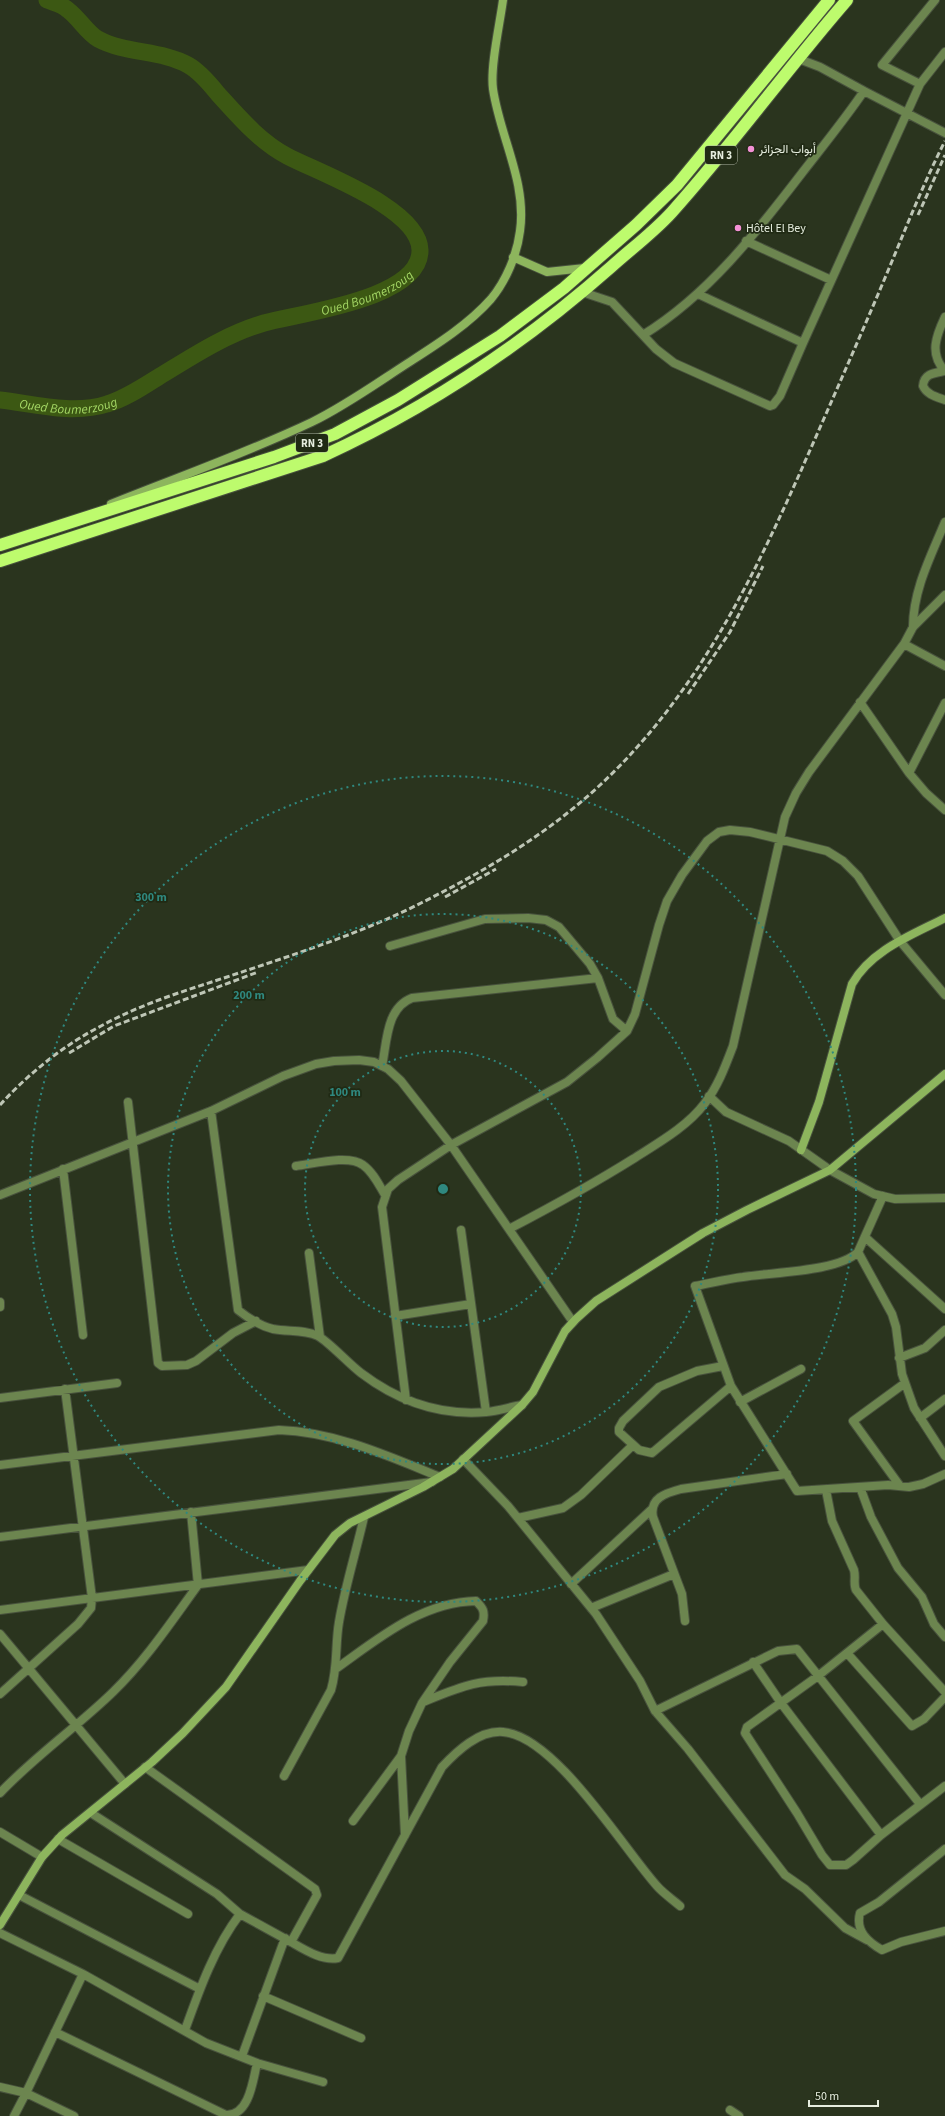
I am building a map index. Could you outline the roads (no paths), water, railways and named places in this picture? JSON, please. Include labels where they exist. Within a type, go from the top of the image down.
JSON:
[{"type":"highway","name":"RN 3","points":[[0,545],[274,457],[335,434],[398,400],[500,336],[564,288],[636,225],[677,185],[829,0]]},
{"type":"highway","name":"RN 3","points":[[0,561],[269,475],[323,456],[367,436],[406,415],[482,367],[518,342],[582,292],[670,214],[722,155],[847,0]]},
{"type":"street","points":[[44,531],[263,444],[314,421],[436,344],[474,315],[491,299],[505,278],[514,257],[520,231],[520,192],[497,113],[493,86],[503,0]]},
{"type":"street","points":[[920,84],[882,65],[935,0]]},
{"type":"street","points":[[582,292],[612,302],[665,358],[770,406],[773,406],[780,396],[920,84],[945,52]]},
{"type":"street","points":[[799,59],[820,67],[864,91],[908,112],[945,133]]},
{"type":"street","points":[[643,335],[663,322],[698,294],[778,204],[864,91]]},
{"type":"street","points":[[746,241],[831,280]]},
{"type":"street","points":[[514,257],[547,272],[569,271],[588,267]]},
{"type":"street","points":[[698,294],[803,343]]},
{"type":"street","points":[[945,317],[935,344],[935,354],[939,365],[945,371]]},
{"type":"street","points":[[945,371],[932,373],[927,376],[923,386],[925,391],[945,400]]},
{"type":"street","points":[[913,627],[913,610],[923,577],[945,522]]},
{"type":"street","points":[[509,1229],[590,1186],[651,1148],[693,1116],[709,1096],[723,1073],[733,1046],[779,838],[785,817],[796,793],[830,742],[904,644],[913,627],[945,595]]},
{"type":"street","points":[[904,644],[945,666]]},
{"type":"street","points":[[860,702],[909,773],[926,793],[945,810]]},
{"type":"street","points":[[909,773],[945,703]]},
{"type":"street","points":[[406,1400],[382,1207],[388,1189],[398,1180],[451,1145],[566,1082],[597,1058],[627,1031],[637,1007],[658,925],[667,901],[682,875],[707,841],[719,832],[730,830],[750,832],[779,838],[827,852],[843,861],[858,876],[900,941],[945,995]]},
{"type":"street","points":[[390,946],[485,919],[528,918],[546,920],[559,927],[590,964],[598,978],[613,1019],[627,1031]]},
{"type":"street","points":[[801,1150],[819,1102],[852,984],[858,973],[869,963],[900,941],[945,918]]},
{"type":"street","points":[[382,1066],[392,1017],[403,1001],[412,998],[598,978]]},
{"type":"street","points":[[0,1195],[211,1111],[283,1076],[316,1064],[334,1061],[359,1060],[374,1062],[388,1069],[401,1081],[451,1145],[573,1322]]},
{"type":"street","points":[[0,1925],[20,1895],[42,1857],[58,1839],[125,1784],[183,1733],[226,1687],[308,1570],[335,1535],[350,1523],[437,1480],[463,1459],[533,1392],[565,1332],[573,1322],[596,1301],[703,1234],[747,1210],[830,1170],[945,1074]]},
{"type":"street","points":[[709,1096],[726,1112],[789,1141],[830,1170],[874,1194],[895,1199],[945,1198]]},
{"type":"street","points":[[128,1102],[158,1363],[162,1366],[187,1365],[233,1333],[256,1321]]},
{"type":"street","points":[[211,1111],[238,1310],[272,1329],[302,1332],[320,1337],[363,1374],[406,1400],[421,1406],[450,1412],[486,1412],[522,1404]]},
{"type":"street","points":[[296,1166],[351,1160],[362,1164],[371,1173],[386,1194]]},
{"type":"street","points":[[63,1169],[83,1335]]},
{"type":"street","points":[[883,1196],[858,1252],[845,1262],[826,1266],[744,1276],[695,1286],[731,1386],[797,1491],[923,1484],[945,1474]]},
{"type":"street","points":[[461,1230],[486,1412]]},
{"type":"street","points":[[865,1237],[945,1309]]},
{"type":"street","points":[[858,1252],[892,1314],[896,1327],[899,1358],[905,1383],[914,1408],[945,1456]]},
{"type":"street","points":[[309,1253],[320,1337]]},
{"type":"street","points":[[0,1302],[0,1307]]},
{"type":"street","points":[[395,1316],[471,1304]]},
{"type":"street","points":[[899,1358],[925,1348],[945,1330]]},
{"type":"street","points":[[723,1366],[698,1371],[659,1387],[623,1421],[619,1428],[621,1436],[639,1450],[652,1453],[731,1386]]},
{"type":"street","points":[[740,1402],[801,1369]]},
{"type":"street","points":[[0,1398],[117,1383]]},
{"type":"street","points":[[900,1486],[853,1421],[905,1383]]},
{"type":"street","points":[[0,1694],[78,1624],[90,1608],[92,1598],[65,1390]]},
{"type":"street","points":[[920,1418],[945,1399]]},
{"type":"street","points":[[0,1465],[278,1430],[296,1431],[344,1440],[382,1453],[437,1480]]},
{"type":"street","points":[[518,1518],[563,1508],[581,1495],[633,1445]]},
{"type":"street","points":[[463,1459],[518,1518],[591,1608],[640,1681],[655,1711],[688,1749],[785,1875],[805,1889],[845,1928],[882,1950],[901,1942],[945,1931]]},
{"type":"street","points":[[571,1584],[652,1510],[659,1497],[668,1492],[714,1483],[787,1474]]},
{"type":"street","points":[[0,1537],[437,1480]]},
{"type":"street","points":[[860,1487],[871,1517],[898,1568],[922,1597],[934,1624],[945,1637]]},
{"type":"street","points":[[826,1490],[832,1521],[854,1570],[856,1577],[854,1586],[883,1624],[945,1692]]},
{"type":"street","points":[[652,1510],[682,1594],[686,1621]]},
{"type":"street","points":[[0,1793],[14,1778],[77,1726],[114,1690],[151,1651],[198,1585],[191,1512]]},
{"type":"street","points":[[284,1776],[331,1690],[337,1668],[339,1623],[364,1517]]},
{"type":"street","points":[[0,1610],[308,1570]]},
{"type":"street","points":[[591,1608],[674,1574]]},
{"type":"street","points":[[337,1668],[391,1630],[423,1612],[460,1602],[476,1601],[483,1608],[485,1613],[483,1621],[450,1662],[422,1702],[409,1731],[401,1756],[354,1820]]},
{"type":"street","points":[[883,1624],[818,1676],[747,1727],[745,1734],[797,1813],[822,1855],[830,1865],[846,1865],[881,1835],[945,1786]]},
{"type":"street","points":[[0,1634],[125,1784]]},
{"type":"street","points":[[655,1711],[778,1651],[797,1649],[920,1804]]},
{"type":"street","points":[[847,1654],[912,1726],[924,1719],[945,1697]]},
{"type":"street","points":[[753,1662],[781,1703],[881,1835]]},
{"type":"street","points":[[422,1702],[462,1686],[484,1681],[523,1682]]},
{"type":"street","points":[[91,1812],[217,1894],[240,1914],[312,1953],[331,1960],[338,1958],[442,1767],[457,1752],[485,1735],[502,1731],[528,1740],[584,1792],[658,1887],[680,1906]]},
{"type":"street","points":[[401,1756],[405,1835]]},
{"type":"street","points":[[145,1767],[315,1889],[317,1895],[288,1940],[263,1996],[242,2056]]},
{"type":"street","points":[[0,1832],[42,1857]]},
{"type":"street","points":[[58,1839],[188,1914]]},
{"type":"street","points":[[867,1940],[860,1930],[857,1921],[860,1913],[885,1898],[945,1849]]},
{"type":"street","points":[[20,1895],[200,1989]]},
{"type":"street","points":[[184,2030],[200,1989],[229,1929],[240,1914]]},
{"type":"street","points":[[0,1933],[83,1974],[206,2042],[257,2063],[323,2082]]},
{"type":"street","points":[[14,2116],[83,1974]]},
{"type":"street","points":[[263,1996],[361,2038]]},
{"type":"street","points":[[55,2032],[226,2115],[234,2115],[241,2111],[252,2088],[257,2063]]},
{"type":"street","points":[[0,2087],[26,2093],[74,2116]]},
{"type":"street","points":[[730,2110],[739,2116]]},
{"type":"waterway","name":"Oued Boumerzoug","points":[[0,400],[67,409],[81,409],[114,402],[134,392],[210,346],[236,333],[264,323],[356,301],[381,292],[401,281],[415,267],[420,250],[415,235],[403,220],[386,206],[343,182],[287,156],[267,143],[242,120],[204,78],[188,65],[178,60],[120,47],[98,39],[90,33],[66,8],[47,0]]},
{"type":"railway","points":[[0,1105],[22,1082],[60,1051],[116,1018],[163,998],[301,952],[374,925],[421,903],[468,878],[514,851],[579,804],[632,753],[690,680],[715,641],[759,560],[780,518],[919,197],[945,141]]},
{"type":"railway","points":[[918,215],[945,155]]},
{"type":"railway","points":[[688,694],[730,632],[763,566]]},
{"type":"railway","points":[[445,897],[496,869]]},
{"type":"railway","points":[[69,1053],[114,1026],[258,972]]},
{"type":"place","name":"أبواب الجزائر","points":[[751,149]]},
{"type":"place","name":"Hôtel El Bey","points":[[738,228]]}]
